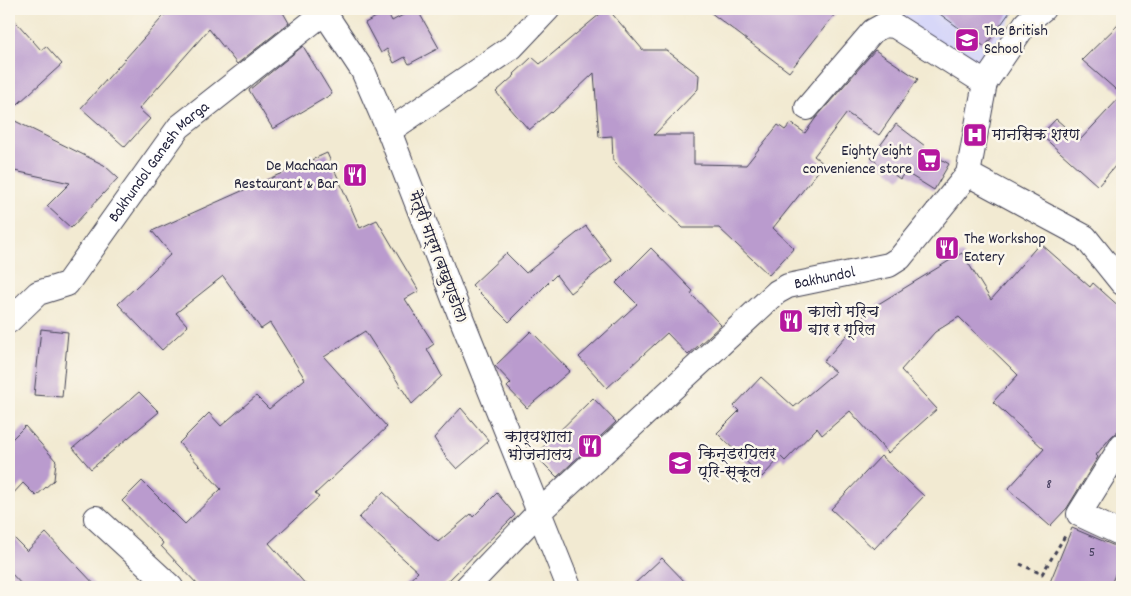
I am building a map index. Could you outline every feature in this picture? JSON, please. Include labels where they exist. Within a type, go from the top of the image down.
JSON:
[{"type":"street","points":[[389,132],[512,47],[548,9]]},
{"type":"street","name":"Bakhundol","points":[[467,587],[538,513],[777,292],[788,286],[889,265],[900,258],[968,174],[985,83],[1026,23],[1043,9]]},
{"type":"street","name":"मैत्री मार्ग (बखुण्डोल)","points":[[323,10],[363,71],[389,132],[538,513],[569,587]]},
{"type":"street","name":"Bakhundol Ganesh Marga","points":[[9,321],[38,293],[67,284],[179,127],[323,10]]},
{"type":"street","points":[[807,108],[873,31],[884,25],[895,26],[985,83]]},
{"type":"street","points":[[968,174],[1085,237],[1122,284]]},
{"type":"street","points":[[1122,445],[1079,514],[1122,534]]},
{"type":"street","points":[[96,518],[171,587]]},
{"type":"path","points":[[1020,564],[1042,574],[1079,514]]},
{"type":"path","points":[[1120,587],[1122,583]]},
{"type":"shaded area","name":"The British School","points":[[883,9],[1016,9],[987,64],[965,59]]},
{"type":"building","points":[[170,9],[281,9],[289,23],[237,64],[209,29],[139,109],[150,119],[125,147],[81,108]]},
{"type":"building","points":[[417,9],[439,48],[409,64],[405,57],[394,63],[387,49],[381,53],[365,23],[387,11],[392,21]]},
{"type":"building","points":[[606,9],[643,50],[666,50],[699,75],[698,89],[654,135],[694,135],[694,164],[746,165],[778,125],[785,130],[791,123],[805,133],[875,50],[918,79],[879,135],[847,113],[814,156],[824,164],[773,228],[794,248],[769,275],[719,228],[683,228],[613,161],[612,136],[599,137],[594,73],[552,113],[529,130],[496,92],[532,57],[540,64]]},
{"type":"building","points":[[706,9],[839,9],[789,72]]},
{"type":"building","points":[[933,9],[1012,9],[985,47]]},
{"type":"building","points":[[9,14],[41,50],[46,46],[62,64],[9,112]]},
{"type":"building","points":[[1122,21],[1122,95],[1082,60]]},
{"type":"building","points":[[303,46],[332,94],[273,129],[249,90]]},
{"type":"building","points":[[1122,95],[1122,158],[1098,186],[1041,135],[1056,119],[1080,140]]},
{"type":"building","points":[[9,118],[104,165],[118,178],[71,228],[47,206],[70,183],[10,170]]},
{"type":"building","points":[[896,124],[925,146],[923,148],[949,164],[934,190],[905,172],[900,179],[871,158]]},
{"type":"building","points":[[327,153],[360,228],[377,220],[419,291],[405,299],[434,344],[427,349],[442,376],[412,404],[365,331],[324,357],[387,427],[315,494],[319,497],[269,543],[308,587],[200,587],[161,546],[163,543],[122,501],[142,481],[185,524],[221,489],[179,443],[209,413],[221,426],[256,396],[269,409],[305,379],[270,323],[261,329],[223,276],[176,313],[188,326],[162,350],[118,304],[171,254],[152,231]]},
{"type":"building","points":[[586,226],[612,260],[570,293],[556,275],[509,322],[472,285],[506,253],[526,273]]},
{"type":"building","points":[[1040,243],[1090,287],[1093,283],[1122,309],[1122,427],[1096,455],[1098,457],[1067,508],[1050,526],[1008,489],[1044,449],[993,402],[1018,375],[959,317],[935,332],[901,370],[937,409],[888,453],[850,411],[822,435],[817,428],[785,461],[781,457],[762,477],[717,433],[739,411],[734,406],[761,377],[794,407],[835,372],[823,362],[870,309],[962,253],[991,300]]},
{"type":"building","points":[[651,248],[693,291],[691,294],[721,325],[688,355],[667,333],[607,388],[579,357],[637,304],[616,283]]},
{"type":"building","points":[[41,329],[68,332],[62,397],[34,395]]},
{"type":"building","points":[[531,331],[570,371],[527,408],[507,387],[511,383],[495,366]]},
{"type":"building","points":[[139,392],[159,412],[91,469],[73,448]]},
{"type":"building","points":[[593,398],[616,422],[557,477],[535,455]]},
{"type":"building","points":[[461,408],[489,441],[457,469],[446,457],[434,438]]},
{"type":"building","points":[[25,426],[56,461],[54,480],[36,496],[23,483],[9,498],[9,442]]},
{"type":"building","points":[[881,456],[924,496],[874,549],[831,509]]},
{"type":"building","points":[[383,492],[438,542],[471,514],[473,517],[497,493],[515,515],[442,587],[402,587],[418,572],[359,518]]},
{"type":"building","points":[[1072,528],[1122,549],[1122,557],[1110,587],[1048,587]]},
{"type":"building","points":[[9,533],[27,551],[46,533],[97,587],[24,587],[9,571]]},
{"type":"building","points":[[662,558],[690,587],[631,587]]},
{"type":"place","name":"The British School","points":[[967,40]]},
{"type":"place","name":"मानसिक शरण","points":[[975,135]]},
{"type":"place","name":"Eighty eight convenience store","points":[[929,160]]},
{"type":"place","name":"De Machaan Restaurant & Bar","points":[[355,175]]},
{"type":"place","name":"The Workshop Eatery","points":[[947,248]]},
{"type":"place","name":"कालो मरिच बार र ग्रिल","points":[[791,321]]},
{"type":"place","name":"कार्यशाला भोजनालय","points":[[590,446]]},
{"type":"place","name":"किन्डरपिलर प्रि-स्कूल","points":[[680,463]]}]
